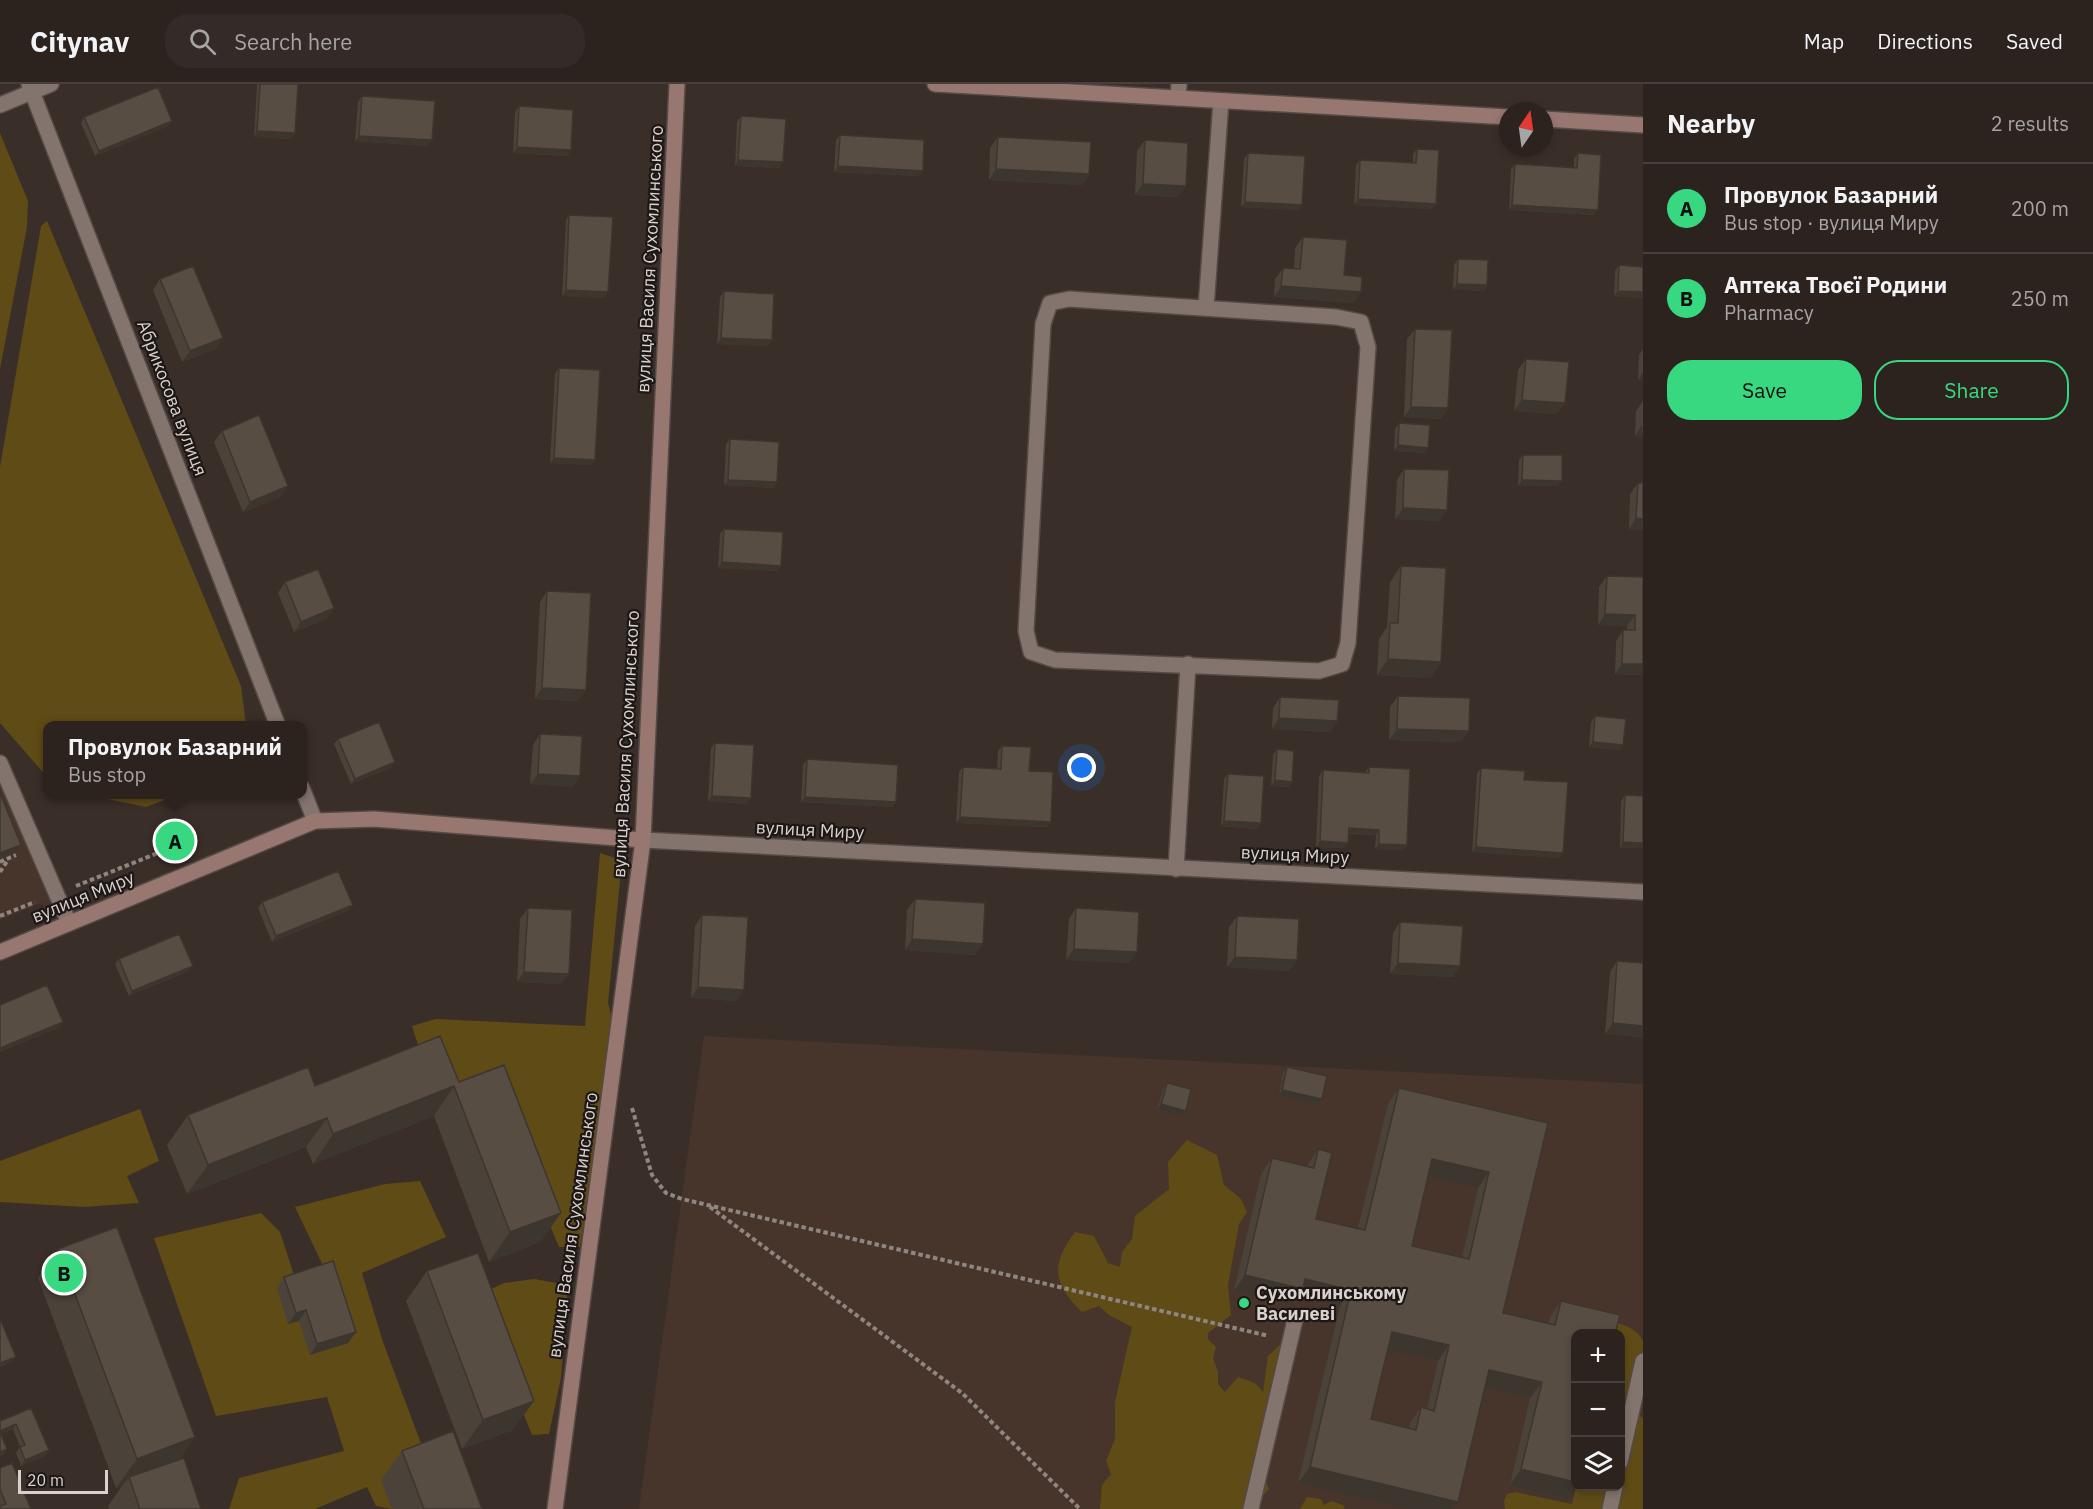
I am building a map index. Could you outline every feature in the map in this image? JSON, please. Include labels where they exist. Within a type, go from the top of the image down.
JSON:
[{"type":"street","points":[[0,105],[31,88],[51,84]]},
{"type":"street","name":"вулиця Василя Сухомлинського","points":[[555,1509],[643,840],[677,84]]},
{"type":"street","points":[[935,84],[1179,91],[1221,100],[1499,116]]},
{"type":"street","name":"Абрикосова вулиця","points":[[31,88],[276,721]]},
{"type":"street","points":[[1206,308],[1221,100]]},
{"type":"street","points":[[1553,120],[1643,125]]},
{"type":"street","points":[[1069,299],[1336,317],[1361,322],[1368,347],[1348,643],[1342,664],[1319,671],[1188,664],[1055,660],[1030,652],[1026,631],[1043,324],[1050,303],[1069,299]]},
{"type":"street","points":[[1176,869],[1188,664]]},
{"type":"street","points":[[0,763],[69,923]]},
{"type":"street","points":[[307,799],[315,821]]},
{"type":"street","name":"вулиця Миру","points":[[0,952],[315,821],[374,819],[643,840],[1643,892]]},
{"type":"street","points":[[1251,1509],[1295,1320]]},
{"type":"street","points":[[1625,1440],[1643,1361]]},
{"type":"street","points":[[1610,1509],[1614,1491]]},
{"type":"path","points":[[0,916],[190,840]]},
{"type":"path","points":[[0,872],[9,858]]},
{"type":"path","points":[[629,1098],[652,1175],[666,1193],[682,1199],[1290,1341]]},
{"type":"path","points":[[707,1205],[962,1394],[1080,1509]]},
{"type":"shaded area","points":[[0,133],[28,201],[27,227],[0,369]]},
{"type":"shaded area","points":[[47,221],[241,686],[245,721],[43,721],[43,772],[0,723],[0,467],[41,226]]},
{"type":"shaded area","points":[[0,783],[52,906],[52,912],[48,917],[42,903],[0,920]]},
{"type":"shaded area","points":[[107,799],[167,799],[146,807]]},
{"type":"shaded area","points":[[600,853],[618,859],[621,871],[608,1003],[613,1022],[580,1247],[559,1247],[491,1086],[445,1103],[423,1060],[412,1026],[436,1019],[585,1026]]},
{"type":"shaded area","points":[[704,1036],[1643,1084],[1643,1509],[639,1509]]},
{"type":"shaded area","points":[[140,1109],[159,1161],[127,1176],[139,1203],[84,1207],[0,1202],[0,1161]]},
{"type":"shaded area","points":[[1187,1140],[1217,1155],[1224,1185],[1241,1199],[1247,1212],[1239,1224],[1228,1285],[1231,1315],[1208,1333],[1208,1339],[1216,1347],[1213,1358],[1218,1372],[1218,1384],[1225,1392],[1238,1377],[1255,1383],[1263,1392],[1268,1356],[1282,1343],[1295,1357],[1269,1447],[1264,1477],[1269,1489],[1257,1502],[1258,1509],[1100,1509],[1102,1485],[1111,1474],[1106,1461],[1115,1439],[1115,1402],[1132,1327],[1109,1315],[1099,1306],[1082,1312],[1072,1302],[1060,1283],[1058,1274],[1061,1254],[1075,1232],[1094,1236],[1108,1263],[1120,1267],[1122,1252],[1132,1239],[1135,1216],[1169,1189],[1168,1162]]},
{"type":"shaded area","points":[[420,1181],[446,1237],[362,1273],[383,1342],[428,1462],[392,1509],[376,1506],[367,1487],[315,1509],[229,1509],[239,1478],[344,1451],[327,1397],[216,1416],[154,1238],[261,1213],[280,1232],[296,1281],[326,1272],[295,1207],[385,1184]]},
{"type":"shaded area","points":[[534,1279],[568,1285],[561,1378],[549,1434],[532,1435],[476,1296],[504,1283]]},
{"type":"shaded area","points":[[1612,1322],[1621,1324],[1637,1333],[1643,1341],[1643,1392],[1625,1405],[1625,1329],[1610,1329]]},
{"type":"shaded area","points":[[1625,1409],[1643,1418],[1643,1509],[1618,1509],[1617,1505],[1613,1509],[1505,1509],[1504,1501],[1507,1494],[1515,1492],[1572,1504],[1575,1491],[1625,1491]]},
{"type":"shaded area","points":[[1307,1497],[1321,1499],[1324,1505],[1332,1501],[1345,1506],[1344,1509],[1300,1509]]},
{"type":"building","points":[[260,84],[298,84],[295,133],[257,131]]},
{"type":"building","points":[[158,87],[172,121],[99,151],[84,117]]},
{"type":"building","points":[[362,96],[435,101],[432,140],[359,136]]},
{"type":"building","points":[[519,106],[573,110],[571,150],[517,147]]},
{"type":"building","points":[[741,116],[786,119],[783,162],[738,160]]},
{"type":"building","points":[[840,135],[924,140],[923,171],[838,166]]},
{"type":"building","points":[[998,137],[1091,142],[1089,174],[996,169]]},
{"type":"building","points":[[1145,140],[1188,143],[1186,186],[1143,184]]},
{"type":"building","points":[[1417,149],[1439,150],[1436,204],[1358,199],[1360,160],[1416,163]]},
{"type":"building","points":[[1248,153],[1305,156],[1302,205],[1245,202]]},
{"type":"building","points":[[1578,153],[1601,155],[1598,210],[1512,205],[1515,164],[1577,168]]},
{"type":"building","points":[[569,215],[613,217],[608,292],[566,290]]},
{"type":"building","points":[[1303,237],[1347,240],[1344,275],[1362,277],[1361,292],[1281,286],[1283,268],[1300,269]]},
{"type":"building","points":[[1458,259],[1488,260],[1487,285],[1457,284]]},
{"type":"building","points":[[1619,265],[1643,267],[1643,292],[1618,291]]},
{"type":"building","points":[[193,266],[223,338],[190,351],[160,279]]},
{"type":"building","points":[[724,291],[774,294],[772,340],[721,338]]},
{"type":"building","points":[[1415,329],[1452,330],[1448,408],[1411,407]]},
{"type":"building","points":[[1526,359],[1569,362],[1565,403],[1522,400]]},
{"type":"building","points":[[559,368],[600,370],[595,460],[554,458]]},
{"type":"building","points":[[259,415],[288,486],[250,502],[222,431]]},
{"type":"building","points":[[1399,423],[1430,425],[1428,448],[1398,445]]},
{"type":"building","points":[[730,439],[779,442],[777,482],[728,480]]},
{"type":"building","points":[[1523,455],[1562,455],[1562,481],[1522,480]]},
{"type":"building","points":[[1404,469],[1449,470],[1447,510],[1403,508]]},
{"type":"building","points":[[1638,483],[1643,483],[1643,519],[1636,518]]},
{"type":"building","points":[[724,529],[783,532],[781,566],[722,562]]},
{"type":"building","points":[[1401,566],[1446,568],[1441,662],[1388,659],[1390,623],[1398,623]]},
{"type":"building","points":[[318,569],[334,608],[301,622],[285,582]]},
{"type":"building","points":[[1607,576],[1643,577],[1643,664],[1622,664],[1623,630],[1635,630],[1635,615],[1605,614]]},
{"type":"building","points":[[547,591],[591,593],[586,690],[542,688]]},
{"type":"building","points":[[1398,696],[1470,698],[1469,731],[1397,729]]},
{"type":"building","points":[[1280,697],[1339,700],[1337,721],[1279,718]]},
{"type":"building","points":[[1595,716],[1626,719],[1623,745],[1593,742]]},
{"type":"building","points":[[379,722],[395,762],[355,779],[338,739]]},
{"type":"building","points":[[540,734],[582,736],[580,776],[538,774]]},
{"type":"building","points":[[715,743],[754,745],[751,798],[712,796]]},
{"type":"building","points":[[1002,746],[1031,747],[1029,771],[1053,772],[1051,822],[960,817],[963,767],[1001,769]]},
{"type":"building","points":[[1277,749],[1294,751],[1292,782],[1275,780]]},
{"type":"building","points":[[807,759],[898,765],[896,802],[805,797]]},
{"type":"building","points":[[1369,767],[1410,769],[1407,845],[1379,844],[1379,830],[1349,828],[1348,843],[1320,841],[1323,770],[1369,773]]},
{"type":"building","points":[[1481,768],[1525,771],[1524,780],[1568,782],[1563,853],[1476,847]]},
{"type":"building","points":[[1228,774],[1264,776],[1261,823],[1224,821]]},
{"type":"building","points":[[0,793],[21,845],[0,853]]},
{"type":"building","points":[[1625,795],[1643,796],[1643,843],[1623,842]]},
{"type":"building","points":[[338,871],[353,905],[276,936],[262,902]]},
{"type":"building","points":[[915,899],[985,903],[983,944],[912,939]]},
{"type":"building","points":[[528,908],[572,910],[569,974],[524,972]]},
{"type":"building","points":[[1076,908],[1139,912],[1137,952],[1074,949]]},
{"type":"building","points":[[702,915],[748,917],[744,990],[698,987]]},
{"type":"building","points":[[1237,916],[1299,919],[1297,960],[1235,957]]},
{"type":"building","points":[[1400,922],[1463,926],[1460,966],[1398,963]]},
{"type":"building","points":[[179,934],[193,966],[132,991],[119,959]]},
{"type":"building","points":[[1617,961],[1643,963],[1643,1026],[1613,1023]]},
{"type":"building","points":[[47,985],[63,1022],[0,1048],[0,1005]]},
{"type":"building","points":[[440,1036],[459,1082],[504,1065],[561,1213],[510,1232],[454,1086],[333,1134],[327,1118],[208,1165],[188,1115],[308,1067],[315,1086]]},
{"type":"building","points":[[1287,1067],[1327,1076],[1322,1099],[1282,1090]]},
{"type":"building","points":[[1167,1083],[1191,1089],[1186,1111],[1161,1104]]},
{"type":"building","points":[[1399,1088],[1548,1123],[1503,1313],[1555,1325],[1561,1301],[1620,1315],[1616,1329],[1571,1329],[1571,1481],[1521,1469],[1542,1382],[1489,1370],[1458,1502],[1310,1467],[1351,1290],[1305,1279],[1303,1289],[1245,1275],[1272,1158],[1314,1168],[1318,1149],[1332,1153],[1316,1219],[1365,1230]],"holes":[[[1432,1159],[1489,1172],[1469,1259],[1412,1246]],[[1392,1332],[1449,1345],[1434,1411],[1421,1407],[1416,1430],[1371,1419]]]},
{"type":"building","points":[[117,1227],[195,1437],[137,1459],[58,1249]]},
{"type":"building","points":[[478,1253],[534,1401],[483,1420],[427,1271]]},
{"type":"building","points":[[333,1261],[356,1332],[317,1344],[306,1310],[296,1313],[284,1277]]},
{"type":"building","points":[[0,1322],[16,1357],[0,1363]]},
{"type":"building","points":[[31,1408],[49,1450],[25,1460],[20,1447],[25,1445],[16,1424],[0,1431],[0,1421]]},
{"type":"building","points":[[453,1431],[482,1509],[424,1509],[402,1451]]},
{"type":"building","points":[[0,1432],[7,1449],[0,1452]]},
{"type":"building","points":[[184,1458],[201,1509],[140,1509],[129,1477]]},
{"type":"building","points":[[12,1463],[31,1509],[0,1509],[0,1506],[6,1504],[0,1489],[0,1468]]},
{"type":"place","name":"Провулок Базарний","points":[[175,841]]},
{"type":"place","name":"Аптека Твоєї Родини","points":[[64,1273]]},
{"type":"place","name":"Сухомлинському Василеві","points":[[1244,1303]]}]
